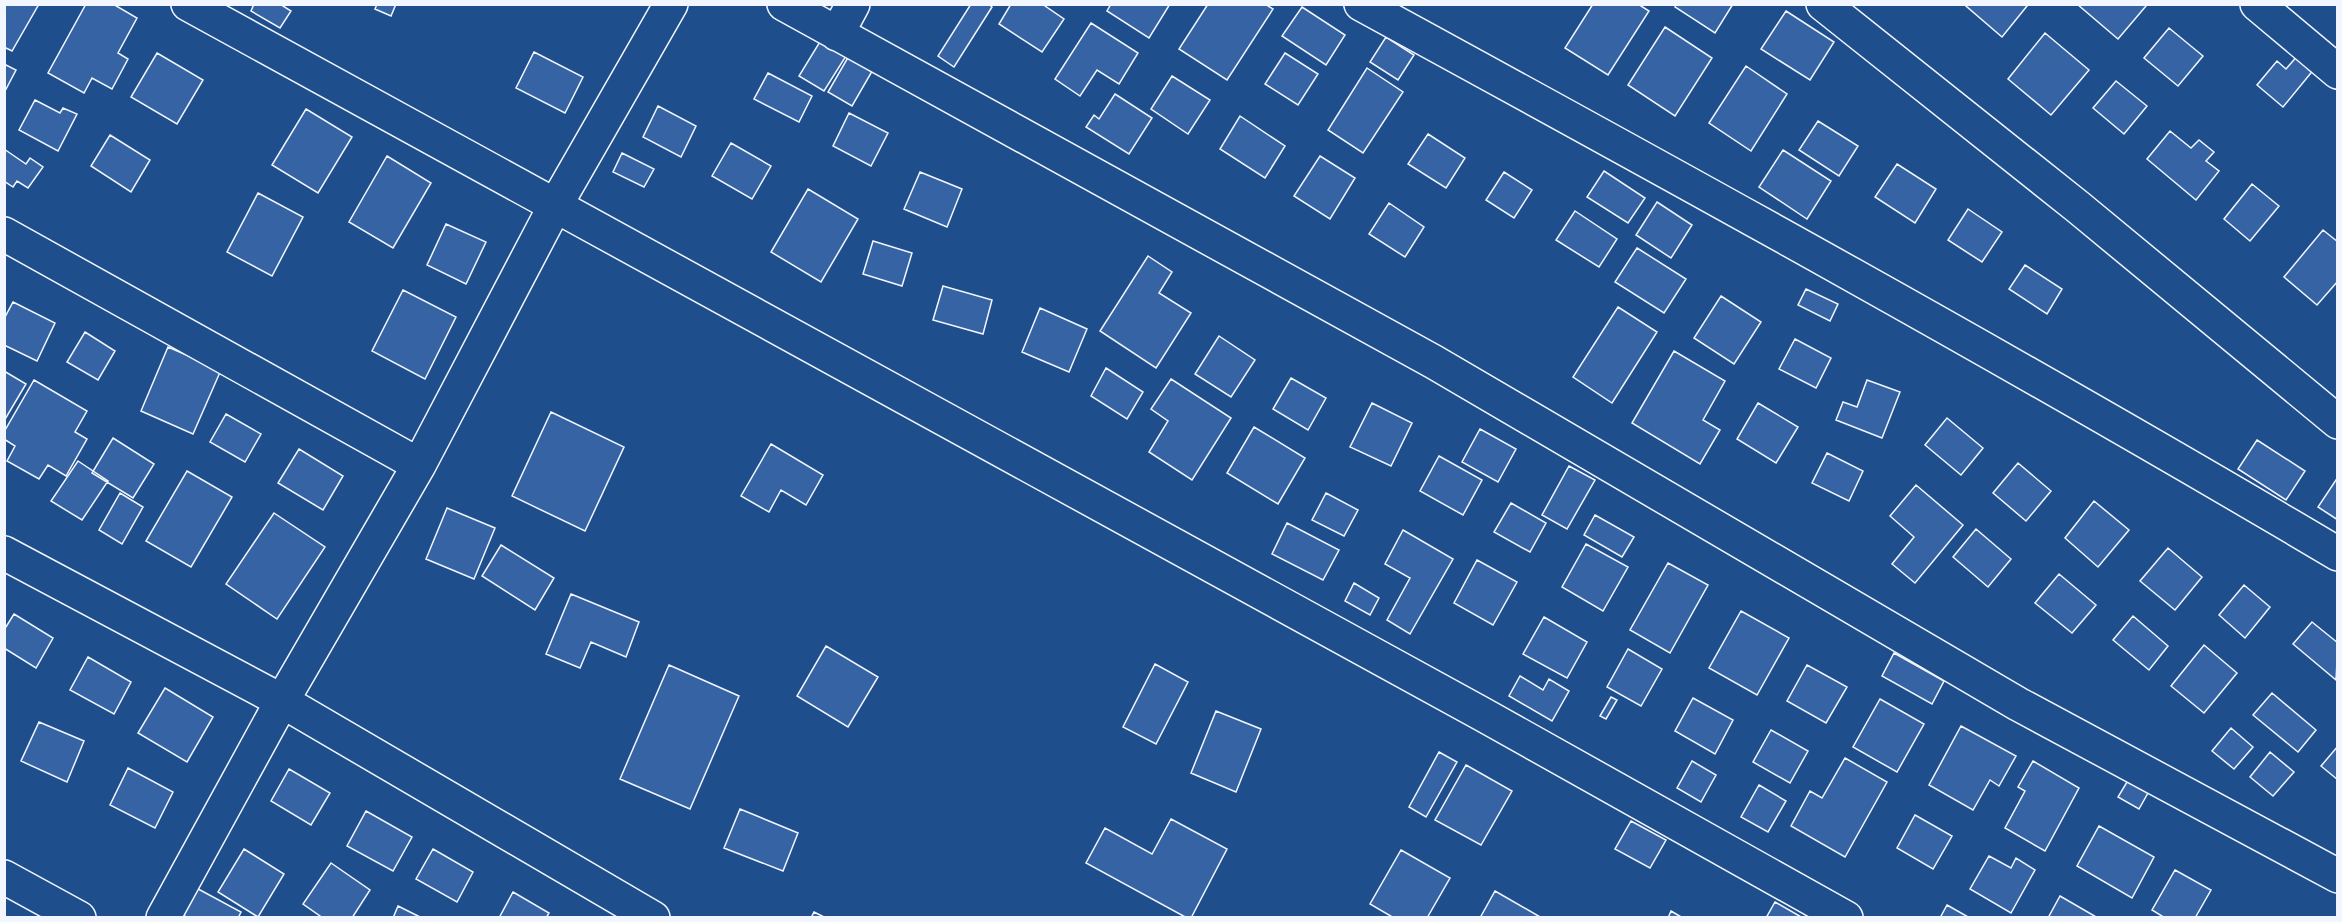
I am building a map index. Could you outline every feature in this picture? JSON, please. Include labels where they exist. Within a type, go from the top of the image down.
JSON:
[{"type":"street","points":[[188,4],[1482,714],[1846,918]]},
{"type":"street","points":[[163,918],[282,701],[419,465],[555,206],[671,4]]},
{"type":"street","points":[[784,4],[1434,362],[2018,704],[2337,876]]},
{"type":"street","points":[[837,34],[853,4]]},
{"type":"street","points":[[1360,4],[1700,188],[2337,554]]},
{"type":"street","points":[[1823,4],[2078,207],[2337,422]]},
{"type":"street","points":[[2257,4],[2337,72]]},
{"type":"street","points":[[4,234],[419,465]]},
{"type":"street","points":[[4,552],[282,701],[653,918]]},
{"type":"street","points":[[4,877],[79,918]]},
{"type":"building","points":[[4,4],[39,4],[12,51],[4,47]]},
{"type":"building","points":[[86,4],[113,4],[137,18],[118,53],[128,59],[112,89],[92,78],[84,93],[48,73]]},
{"type":"building","points":[[254,4],[280,4],[291,11],[280,28],[251,11]]},
{"type":"building","points":[[377,4],[396,4],[391,16],[375,9]]},
{"type":"building","points":[[971,4],[989,4],[992,7],[954,67],[938,56]]},
{"type":"building","points":[[1011,4],[1042,4],[1064,19],[1042,52],[999,24]]},
{"type":"building","points":[[1111,4],[1170,4],[1149,38],[1107,11]]},
{"type":"building","points":[[1208,4],[1265,4],[1273,9],[1227,80],[1179,49]]},
{"type":"building","points":[[1593,4],[1638,4],[1649,11],[1608,75],[1565,48]]},
{"type":"building","points":[[1676,4],[1733,4],[1715,33],[1675,7]]},
{"type":"building","points":[[1967,4],[2025,4],[2027,6],[2002,37],[1966,6]]},
{"type":"building","points":[[2077,4],[2144,4],[2146,6],[2118,39]]},
{"type":"building","points":[[1302,7],[1345,35],[1326,65],[1282,36]]},
{"type":"building","points":[[1786,11],[1834,42],[1810,80],[1761,49]]},
{"type":"building","points":[[1091,23],[1138,53],[1119,84],[1097,70],[1080,96],[1055,79]]},
{"type":"building","points":[[1665,27],[1712,58],[1675,116],[1628,85]]},
{"type":"building","points":[[2169,28],[2203,56],[2178,86],[2144,58]]},
{"type":"building","points":[[2045,33],[2089,70],[2051,115],[2008,79]]},
{"type":"building","points":[[1386,37],[1414,55],[1398,80],[1370,62]]},
{"type":"building","points":[[821,40],[846,56],[824,91],[799,76]]},
{"type":"building","points":[[854,47],[878,61],[852,106],[828,92]]},
{"type":"building","points":[[534,52],[583,77],[565,113],[516,88]]},
{"type":"building","points":[[157,53],[203,80],[177,124],[131,97]]},
{"type":"building","points":[[1285,53],[1318,74],[1298,105],[1265,84]]},
{"type":"building","points":[[2299,54],[2315,68],[2283,107],[2257,85],[2277,61],[2286,69]]},
{"type":"building","points":[[4,64],[16,70],[4,93]]},
{"type":"building","points":[[1746,66],[1787,94],[1751,151],[1709,123]]},
{"type":"building","points":[[1367,68],[1403,92],[1363,153],[1328,130]]},
{"type":"building","points":[[768,73],[812,96],[799,122],[754,99]]},
{"type":"building","points":[[1172,76],[1210,100],[1188,134],[1151,109]]},
{"type":"building","points":[[2116,81],[2147,106],[2124,134],[2093,108]]},
{"type":"building","points":[[1115,94],[1152,118],[1129,154],[1086,127],[1094,115],[1099,119]]},
{"type":"building","points":[[35,100],[60,113],[63,108],[77,114],[58,151],[19,130]]},
{"type":"building","points":[[658,106],[696,126],[681,157],[643,137]]},
{"type":"building","points":[[306,109],[352,137],[318,193],[272,165]]},
{"type":"building","points":[[849,113],[888,133],[871,166],[833,146]]},
{"type":"building","points":[[1240,116],[1285,146],[1265,178],[1220,149]]},
{"type":"building","points":[[1818,121],[1858,146],[1839,176],[1799,150]]},
{"type":"building","points":[[2170,131],[2191,148],[2199,140],[2214,152],[2206,161],[2219,171],[2196,200],[2147,159]]},
{"type":"building","points":[[1428,134],[1465,158],[1446,188],[1408,164]]},
{"type":"building","points":[[110,135],[150,160],[131,192],[91,166]]},
{"type":"building","points":[[731,143],[771,166],[752,199],[712,176]]},
{"type":"building","points":[[4,149],[26,164],[30,158],[43,167],[28,188],[17,181],[13,187],[4,181]]},
{"type":"building","points":[[1783,150],[1831,181],[1807,219],[1759,187]]},
{"type":"building","points":[[622,153],[654,169],[644,187],[613,172]]},
{"type":"building","points":[[387,156],[431,183],[393,248],[349,222]]},
{"type":"building","points":[[1320,156],[1355,178],[1330,219],[1294,196]]},
{"type":"building","points":[[1897,164],[1936,189],[1915,223],[1875,197]]},
{"type":"building","points":[[1604,171],[1645,198],[1628,223],[1587,197]]},
{"type":"building","points":[[920,172],[962,189],[947,227],[904,209]]},
{"type":"building","points":[[1504,172],[1532,190],[1514,218],[1486,200]]},
{"type":"building","points":[[2252,184],[2279,206],[2250,241],[2224,219]]},
{"type":"building","points":[[808,189],[858,219],[821,282],[771,252]]},
{"type":"building","points":[[258,193],[303,217],[272,276],[227,252]]},
{"type":"building","points":[[1657,202],[1692,225],[1671,258],[1636,235]]},
{"type":"building","points":[[1389,203],[1424,227],[1405,257],[1369,234]]},
{"type":"building","points":[[1968,209],[2002,232],[1982,262],[1948,240]]},
{"type":"building","points":[[1575,211],[1617,239],[1599,267],[1556,240]]},
{"type":"building","points":[[446,224],[486,242],[466,284],[427,265]]},
{"type":"building","points":[[2323,230],[2338,242],[2338,281],[2317,305],[2284,277]]},
{"type":"building","points":[[873,241],[912,253],[902,286],[863,274]]},
{"type":"building","points":[[1637,248],[1686,279],[1664,313],[1615,282]]},
{"type":"building","points":[[1148,256],[1172,272],[1159,293],[1191,313],[1156,368],[1100,331]]},
{"type":"building","points":[[2025,265],[2062,289],[2047,314],[2009,289]]},
{"type":"building","points":[[943,286],[992,300],[983,334],[933,320]]},
{"type":"building","points":[[1806,289],[1838,304],[1830,321],[1798,305]]},
{"type":"building","points":[[403,290],[456,317],[425,379],[372,351]]},
{"type":"building","points":[[1721,296],[1761,322],[1734,364],[1694,338]]},
{"type":"building","points":[[13,302],[55,323],[37,361],[4,345],[4,319]]},
{"type":"building","points":[[1618,307],[1657,332],[1612,403],[1573,377]]},
{"type":"building","points":[[1040,308],[1087,329],[1069,372],[1022,352]]},
{"type":"building","points":[[85,332],[115,351],[98,380],[67,362]]},
{"type":"building","points":[[1219,336],[1255,360],[1231,397],[1195,374]]},
{"type":"building","points":[[1795,339],[1831,358],[1816,388],[1779,369]]},
{"type":"building","points":[[168,347],[221,370],[193,434],[141,411]]},
{"type":"building","points":[[1674,351],[1725,381],[1703,420],[1720,430],[1700,464],[1632,423]]},
{"type":"building","points":[[1106,368],[1143,392],[1127,419],[1091,396]]},
{"type":"building","points":[[4,371],[26,384],[4,421]]},
{"type":"building","points":[[1291,378],[1326,398],[1308,430],[1273,409]]},
{"type":"building","points":[[1171,379],[1231,418],[1192,480],[1149,452],[1168,421],[1151,409]]},
{"type":"building","points":[[34,380],[87,411],[75,432],[87,439],[66,476],[48,465],[39,479],[7,461],[15,446],[4,439],[4,432]]},
{"type":"building","points":[[1867,380],[1900,392],[1882,438],[1836,420],[1843,402],[1857,407]]},
{"type":"building","points":[[1372,403],[1412,423],[1391,466],[1350,447]]},
{"type":"building","points":[[1758,403],[1798,427],[1776,463],[1737,439]]},
{"type":"building","points":[[551,412],[624,447],[585,531],[512,496]]},
{"type":"building","points":[[226,414],[261,434],[245,462],[210,442]]},
{"type":"building","points":[[1947,418],[1983,448],[1961,475],[1925,445]]},
{"type":"building","points":[[1254,427],[1305,458],[1278,504],[1227,473]]},
{"type":"building","points":[[1480,429],[1516,449],[1498,482],[1462,462]]},
{"type":"building","points":[[113,438],[154,464],[133,498],[92,473]]},
{"type":"building","points":[[2257,440],[2305,471],[2286,500],[2238,469]]},
{"type":"building","points":[[771,444],[823,475],[806,505],[781,490],[769,512],[741,496]]},
{"type":"building","points":[[299,449],[343,476],[323,510],[278,483]]},
{"type":"building","points":[[1827,453],[1863,471],[1849,501],[1812,483]]},
{"type":"building","points":[[1439,456],[1482,480],[1463,515],[1420,491]]},
{"type":"building","points":[[78,461],[108,481],[82,520],[51,501]]},
{"type":"building","points":[[2018,463],[2051,491],[2026,521],[1993,493]]},
{"type":"building","points":[[1569,466],[1595,480],[1567,529],[1542,515]]},
{"type":"building","points":[[187,471],[232,497],[191,567],[146,541]]},
{"type":"building","points":[[2338,477],[2338,520],[2318,507]]},
{"type":"building","points":[[1916,485],[1963,525],[1915,583],[1892,564],[1914,537],[1890,516]]},
{"type":"building","points":[[120,493],[143,507],[122,544],[99,530]]},
{"type":"building","points":[[1326,493],[1358,510],[1344,536],[1312,520]]},
{"type":"building","points":[[2094,501],[2129,530],[2098,567],[2065,538]]},
{"type":"building","points":[[1511,503],[1546,523],[1530,552],[1494,532]]},
{"type":"building","points":[[447,508],[495,528],[474,579],[426,559]]},
{"type":"building","points":[[274,513],[325,547],[277,619],[226,584]]},
{"type":"building","points":[[1595,515],[1634,537],[1622,557],[1584,535]]},
{"type":"building","points":[[1287,523],[1339,550],[1323,580],[1272,554]]},
{"type":"building","points":[[1976,529],[2011,559],[1988,587],[1953,557]]},
{"type":"building","points":[[1403,530],[1453,559],[1410,634],[1387,620],[1410,578],[1385,564]]},
{"type":"building","points":[[1586,544],[1628,567],[1603,611],[1562,587]]},
{"type":"building","points":[[501,545],[554,578],[535,610],[482,576]]},
{"type":"building","points":[[2168,548],[2202,577],[2175,610],[2140,581]]},
{"type":"building","points":[[1477,560],[1517,582],[1493,625],[1454,603]]},
{"type":"building","points":[[1668,563],[1708,585],[1670,653],[1630,630]]},
{"type":"building","points":[[2059,574],[2096,605],[2072,633],[2035,603]]},
{"type":"building","points":[[1354,583],[1379,598],[1370,615],[1345,601]]},
{"type":"building","points":[[2244,585],[2270,607],[2245,638],[2219,615]]},
{"type":"building","points":[[571,594],[639,622],[626,657],[591,642],[580,668],[546,654]]},
{"type":"building","points":[[1741,611],[1789,638],[1757,695],[1709,668]]},
{"type":"building","points":[[14,614],[53,638],[36,668],[4,648],[4,630]]},
{"type":"building","points":[[2133,616],[2168,646],[2149,670],[2113,640]]},
{"type":"building","points":[[1544,617],[1587,642],[1567,678],[1523,654]]},
{"type":"building","points":[[2312,622],[2338,643],[2336,680],[2293,644]]},
{"type":"building","points":[[2204,645],[2237,673],[2204,713],[2171,686]]},
{"type":"building","points":[[826,646],[878,677],[848,727],[797,696]]},
{"type":"building","points":[[1628,649],[1662,669],[1641,706],[1607,687]]},
{"type":"building","points":[[1894,653],[1944,681],[1932,704],[1882,676]]},
{"type":"building","points":[[88,657],[131,682],[114,714],[70,690]]},
{"type":"building","points":[[1155,664],[1188,682],[1156,744],[1123,727]]},
{"type":"building","points":[[669,665],[739,696],[690,809],[620,779]]},
{"type":"building","points":[[1807,665],[1847,687],[1826,723],[1787,701]]},
{"type":"building","points":[[1520,676],[1543,690],[1549,679],[1569,691],[1552,721],[1509,696]]},
{"type":"building","points":[[165,688],[213,717],[187,762],[138,733]]},
{"type":"building","points":[[2272,693],[2316,730],[2298,752],[2253,715]]},
{"type":"building","points":[[1611,697],[1617,700],[1606,719],[1600,716]]},
{"type":"building","points":[[1693,698],[1733,720],[1715,754],[1675,731]]},
{"type":"building","points":[[1880,699],[1924,724],[1897,772],[1853,747]]},
{"type":"building","points":[[1216,711],[1261,729],[1236,792],[1191,773]]},
{"type":"building","points":[[39,722],[84,741],[67,782],[21,761]]},
{"type":"building","points":[[1961,726],[2016,756],[1999,786],[1990,780],[1973,810],[1929,785]]},
{"type":"building","points":[[2231,728],[2253,747],[2234,769],[2212,751]]},
{"type":"building","points":[[1771,730],[1808,751],[1790,783],[1753,762]]},
{"type":"building","points":[[2338,746],[2338,780],[2321,766]]},
{"type":"building","points":[[1439,752],[1457,762],[1426,817],[1409,807]]},
{"type":"building","points":[[2270,752],[2294,772],[2273,796],[2250,777]]},
{"type":"building","points":[[1845,758],[1887,782],[1845,857],[1791,826],[1810,791],[1822,798]]},
{"type":"building","points":[[1692,761],[1716,775],[1701,802],[1677,788]]},
{"type":"building","points":[[2033,761],[2079,788],[2045,851],[2005,828],[2025,791],[2018,787]]},
{"type":"building","points":[[1466,765],[1512,791],[1481,845],[1435,820]]},
{"type":"building","points":[[128,768],[173,792],[155,828],[110,805]]},
{"type":"building","points":[[289,769],[330,793],[311,825],[271,801]]},
{"type":"building","points":[[2133,772],[2153,784],[2139,809],[2118,797]]},
{"type":"building","points":[[1759,785],[1786,801],[1768,832],[1741,817]]},
{"type":"building","points":[[740,809],[798,833],[783,871],[724,848]]},
{"type":"building","points":[[366,811],[412,837],[393,871],[347,846]]},
{"type":"building","points":[[1915,815],[1952,836],[1933,869],[1897,848]]},
{"type":"building","points":[[1171,819],[1227,849],[1191,918],[1187,918],[1086,863],[1105,828],[1152,854]]},
{"type":"building","points":[[1631,821],[1666,840],[1650,868],[1615,849]]},
{"type":"building","points":[[2099,826],[2154,857],[2132,898],[2077,866]]},
{"type":"building","points":[[244,849],[284,874],[258,917],[218,892]]},
{"type":"building","points":[[433,849],[473,872],[457,902],[416,879]]},
{"type":"building","points":[[1401,850],[1450,878],[1427,918],[1394,918],[1370,904]]},
{"type":"building","points":[[1989,856],[2011,868],[2016,858],[2035,870],[2011,913],[1970,889]]},
{"type":"building","points":[[331,863],[370,890],[352,918],[323,918],[303,904]]},
{"type":"building","points":[[2175,870],[2211,890],[2195,918],[2165,918],[2152,910]]},
{"type":"building","points":[[189,884],[241,912],[238,918],[188,918],[174,910]]},
{"type":"building","points":[[1495,891],[1542,918],[1480,918]]},
{"type":"building","points":[[513,892],[549,913],[546,918],[499,918]]},
{"type":"building","points":[[2060,896],[2098,918],[2048,918]]},
{"type":"building","points":[[1775,902],[1803,918],[1766,918]]},
{"type":"building","points":[[1947,905],[1970,918],[1940,918]]},
{"type":"building","points":[[398,906],[422,918],[393,918]]},
{"type":"building","points":[[1671,911],[1683,918],[1668,918]]},
{"type":"building","points":[[814,912],[826,918],[811,918]]}]
